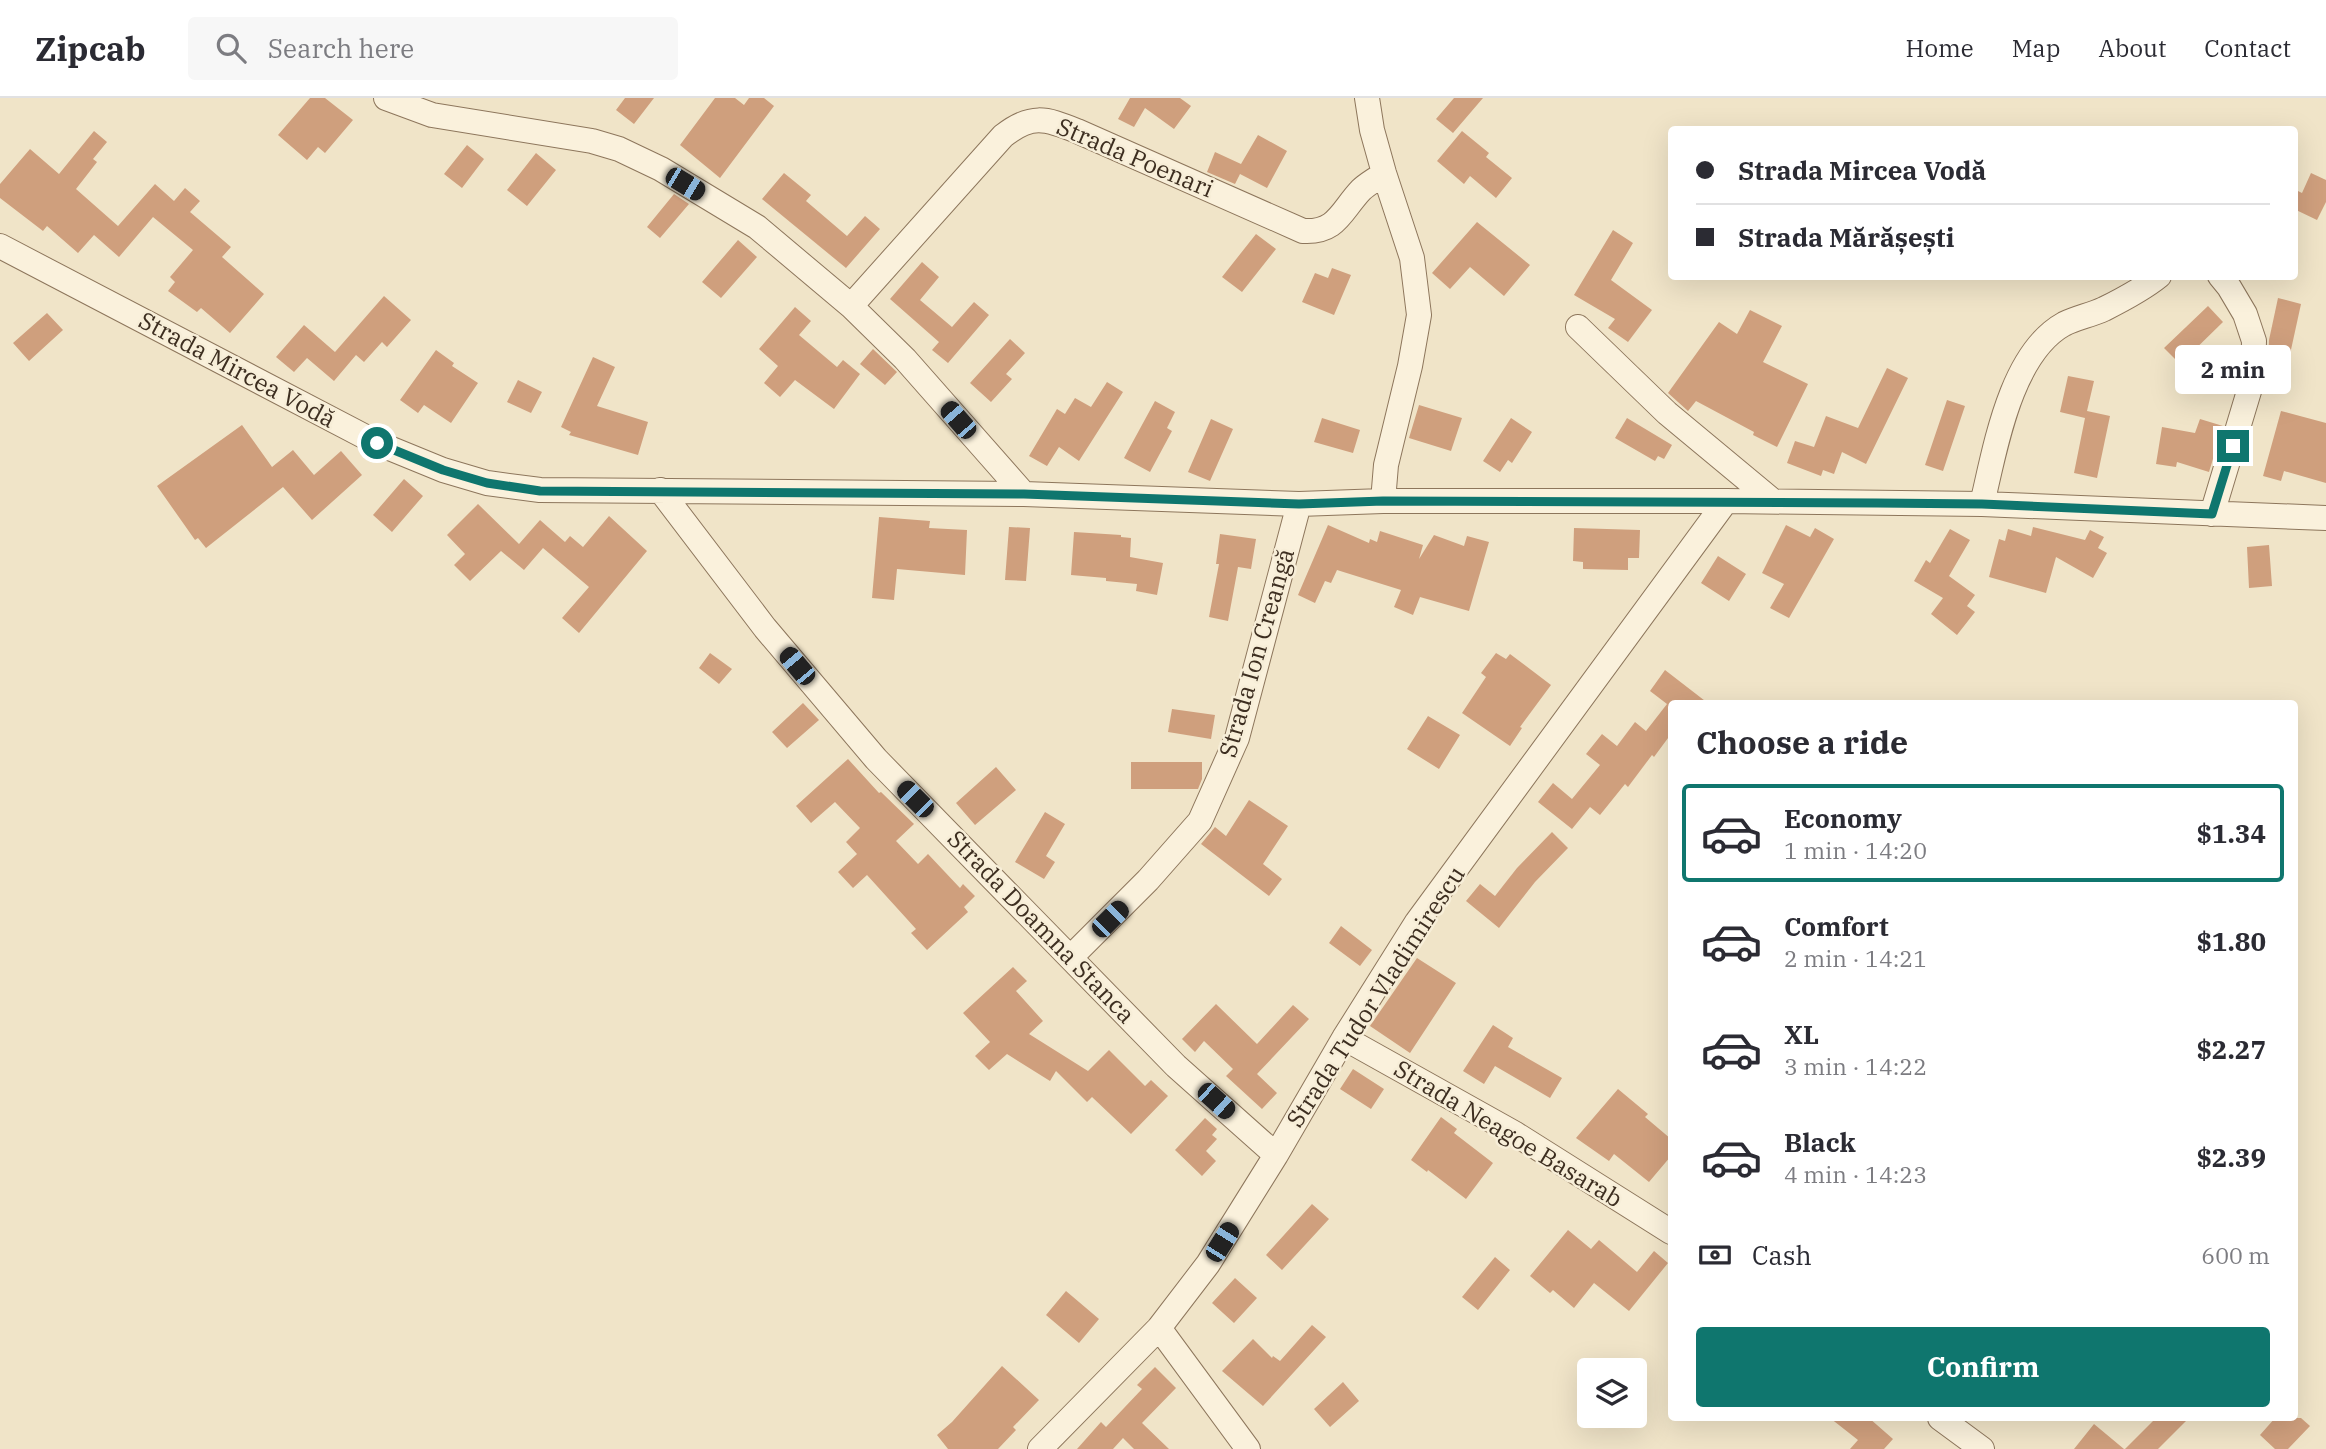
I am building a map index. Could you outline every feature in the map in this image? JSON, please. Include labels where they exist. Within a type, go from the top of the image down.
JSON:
[{"type":"street","points":[[386,98],[432,116],[593,141],[619,149],[661,169],[757,227],[851,306],[905,359],[1024,494]]},
{"type":"street","points":[[1367,98],[1372,130],[1384,173],[1412,258],[1419,315],[1410,366],[1386,465],[1383,501]]},
{"type":"street","name":"Strada Poenari","points":[[851,306],[1003,136],[1016,125],[1035,119],[1056,122],[1303,231],[1318,232],[1331,226],[1363,188],[1384,173]]},
{"type":"street","name":"Strada Mircea Vodă","points":[[0,246],[377,443],[443,470],[487,483],[540,491],[1024,494],[1299,504],[1383,501],[1982,504],[2326,518]]},
{"type":"street","points":[[1982,504],[2003,414],[2023,370],[2047,336],[2064,324],[2104,309],[2152,280]]},
{"type":"street","points":[[2212,514],[2253,378],[2254,341],[2245,314],[2223,280]]},
{"type":"street","points":[[1578,327],[1667,413],[1773,501]]},
{"type":"street","name":"Strada Doamna Stanca","points":[[660,490],[765,628],[876,759],[1176,1066],[1276,1155]]},
{"type":"street","name":"Strada Tudor Vladimirescu","points":[[1040,1449],[1159,1328],[1208,1264],[1417,922],[1726,501]]},
{"type":"street","name":"Strada Ion Creangă","points":[[1071,957],[1148,880],[1200,821],[1237,738],[1299,504]]},
{"type":"street","name":"Strada Neagoe Basarab","points":[[1344,1038],[1514,1133],[1668,1230]]},
{"type":"street","points":[[1159,1328],[1248,1449]]},
{"type":"street","points":[[1944,1421],[1982,1449]]},
{"type":"building","points":[[310,98],[325,98],[353,120],[325,153],[318,147],[307,160],[278,135]]},
{"type":"building","points":[[625,98],[654,98],[634,124],[616,110]]},
{"type":"building","points":[[715,98],[735,98],[744,105],[749,98],[764,98],[774,106],[720,178],[680,145]]},
{"type":"building","points":[[1130,98],[1180,98],[1191,106],[1174,129],[1145,108],[1134,127],[1118,119]]},
{"type":"building","points":[[1454,98],[1483,98],[1453,133],[1436,119]]},
{"type":"building","points":[[94,131],[107,142],[93,159],[97,162],[76,189],[118,226],[155,184],[174,201],[185,188],[200,201],[190,212],[231,247],[222,257],[264,294],[230,333],[201,308],[197,312],[168,291],[175,282],[170,277],[193,250],[153,217],[119,257],[94,235],[78,253],[47,226],[43,231],[0,198],[0,184],[30,149],[59,174]]},
{"type":"building","points":[[1462,131],[1489,153],[1486,157],[1512,178],[1496,198],[1470,176],[1464,184],[1437,161]]},
{"type":"building","points":[[1258,135],[1287,151],[1267,188],[1240,174],[1235,184],[1207,172],[1215,152],[1241,164]]},
{"type":"building","points":[[467,145],[484,159],[462,188],[444,174]]},
{"type":"building","points":[[536,153],[556,170],[527,206],[507,190]]},
{"type":"building","points":[[784,173],[811,195],[806,201],[847,236],[865,216],[880,229],[846,268],[762,199]]},
{"type":"building","points":[[2311,173],[2326,180],[2326,202],[2317,220],[2298,211],[2298,191],[2302,193]]},
{"type":"building","points":[[674,194],[689,204],[660,238],[647,227]]},
{"type":"building","points":[[1477,222],[1530,265],[1504,296],[1470,267],[1450,289],[1432,273]]},
{"type":"building","points":[[1613,230],[1633,243],[1611,280],[1652,310],[1628,342],[1608,328],[1615,319],[1574,295]]},
{"type":"building","points":[[1256,234],[1276,249],[1242,292],[1222,277]]},
{"type":"building","points":[[738,240],[757,257],[721,298],[702,282]]},
{"type":"building","points":[[922,262],[939,277],[920,300],[952,327],[974,302],[989,315],[948,363],[932,350],[939,342],[890,299]]},
{"type":"building","points":[[1332,268],[1351,275],[1334,315],[1302,302],[1315,273],[1328,278]]},
{"type":"building","points":[[384,296],[411,320],[387,347],[382,342],[364,362],[356,355],[334,381],[307,358],[294,372],[276,357],[304,325],[335,352]]},
{"type":"building","points":[[2278,298],[2301,304],[2287,368],[2268,364],[2269,340]]},
{"type":"building","points":[[2208,306],[2223,322],[2180,364],[2164,348]]},
{"type":"building","points":[[795,307],[811,321],[799,335],[837,367],[843,360],[860,374],[834,409],[795,380],[780,397],[764,383],[778,366],[759,349]]},
{"type":"building","points":[[1750,310],[1782,326],[1763,362],[1808,384],[1777,447],[1696,401],[1688,411],[1668,393],[1719,322],[1737,334]]},
{"type":"building","points":[[47,313],[63,330],[29,361],[13,343]]},
{"type":"building","points":[[1010,339],[1025,353],[1006,374],[1012,379],[991,402],[970,383]]},
{"type":"building","points":[[873,349],[897,372],[885,385],[860,364]]},
{"type":"building","points":[[436,350],[454,363],[452,366],[478,383],[451,423],[424,405],[418,413],[400,400]]},
{"type":"building","points":[[593,357],[615,367],[597,406],[648,422],[638,455],[569,435],[571,432],[561,427]]},
{"type":"building","points":[[1887,368],[1908,378],[1866,464],[1842,452],[1834,474],[1823,470],[1821,476],[1787,463],[1795,441],[1814,447],[1826,416],[1858,428]]},
{"type":"building","points":[[2068,376],[2094,381],[2087,411],[2110,416],[2097,478],[2074,473],[2085,418],[2060,412]]},
{"type":"building","points":[[518,380],[542,392],[531,413],[507,402]]},
{"type":"building","points":[[1107,382],[1123,392],[1079,461],[1059,447],[1047,466],[1029,456],[1057,409],[1065,414],[1075,398],[1091,407]]},
{"type":"building","points":[[1947,400],[1965,406],[1943,471],[1925,465]]},
{"type":"building","points":[[1155,401],[1175,412],[1167,428],[1172,431],[1150,472],[1124,458]]},
{"type":"building","points":[[1419,405],[1462,418],[1451,451],[1409,438]]},
{"type":"building","points":[[2281,411],[2326,423],[2326,483],[2284,471],[2281,481],[2263,476]]},
{"type":"building","points":[[1322,418],[1360,430],[1353,453],[1314,442]]},
{"type":"building","points":[[1511,418],[1532,432],[1512,463],[1508,460],[1500,472],[1483,461]]},
{"type":"building","points":[[1627,418],[1672,445],[1664,459],[1658,456],[1655,461],[1615,438]]},
{"type":"building","points":[[1211,419],[1233,429],[1210,481],[1188,472]]},
{"type":"building","points":[[2200,419],[2223,426],[2209,472],[2177,462],[2176,467],[2156,464],[2162,427],[2195,433]]},
{"type":"building","points":[[242,425],[272,467],[293,450],[314,475],[341,451],[362,475],[312,520],[283,487],[206,548],[198,538],[195,540],[157,486]]},
{"type":"building","points":[[404,479],[423,496],[392,532],[373,515]]},
{"type":"building","points":[[478,504],[519,544],[540,520],[565,542],[570,536],[583,547],[609,516],[647,551],[579,633],[562,618],[589,587],[543,548],[524,570],[501,551],[470,581],[454,565],[465,554],[447,535]]},
{"type":"building","points":[[879,517],[930,521],[929,528],[967,530],[965,575],[897,569],[894,600],[872,598]]},
{"type":"building","points":[[1328,525],[1369,543],[1370,539],[1377,542],[1380,531],[1423,545],[1419,559],[1434,535],[1464,546],[1467,536],[1489,542],[1469,611],[1420,597],[1413,615],[1394,607],[1401,590],[1337,570],[1331,583],[1325,581],[1315,603],[1298,595]]},
{"type":"building","points":[[1786,525],[1810,537],[1815,528],[1834,539],[1789,618],[1770,608],[1784,584],[1762,573]]},
{"type":"building","points":[[1009,527],[1030,528],[1026,581],[1005,580]]},
{"type":"building","points":[[2033,527],[2085,540],[2090,530],[2104,537],[2098,548],[2107,553],[2093,578],[2056,557],[2046,593],[1989,577],[1999,539],[2005,541],[2008,529],[2031,536]]},
{"type":"building","points":[[1574,528],[1640,530],[1639,558],[1628,558],[1628,570],[1583,569],[1583,562],[1573,561]]},
{"type":"building","points":[[1950,529],[1970,540],[1949,576],[1975,595],[1967,606],[1975,612],[1957,635],[1931,614],[1943,598],[1914,581],[1926,560],[1930,563]]},
{"type":"building","points":[[1074,532],[1131,538],[1130,557],[1163,563],[1157,595],[1136,591],[1137,584],[1071,575]]},
{"type":"building","points":[[1220,534],[1256,539],[1251,569],[1238,567],[1228,621],[1209,617],[1219,564],[1216,564]]},
{"type":"building","points":[[2269,545],[2272,586],[2249,588],[2247,547]]},
{"type":"building","points":[[1718,556],[1746,574],[1729,601],[1701,583]]},
{"type":"building","points":[[710,653],[732,669],[719,684],[699,668]]},
{"type":"building","points":[[1496,653],[1506,659],[1510,654],[1551,685],[1520,727],[1522,728],[1510,746],[1462,713],[1486,677],[1481,673]]},
{"type":"building","points":[[1665,670],[1704,700],[1668,700],[1668,738],[1654,757],[1652,755],[1628,787],[1625,784],[1600,815],[1590,807],[1572,829],[1538,802],[1553,783],[1572,799],[1600,765],[1586,754],[1602,734],[1617,746],[1635,722],[1646,731],[1667,704],[1650,691]]},
{"type":"building","points":[[803,703],[819,720],[787,748],[772,732]]},
{"type":"building","points":[[1172,709],[1215,715],[1211,739],[1168,732]]},
{"type":"building","points":[[1428,716],[1460,735],[1439,769],[1407,749]]},
{"type":"building","points":[[848,759],[879,793],[914,824],[896,841],[918,864],[928,854],[960,888],[963,884],[975,896],[964,907],[968,912],[927,950],[911,933],[916,929],[867,875],[853,888],[838,872],[857,854],[846,842],[860,828],[835,802],[811,823],[796,806]]},
{"type":"building","points":[[1131,762],[1202,762],[1202,779],[1198,789],[1131,789]]},
{"type":"building","points":[[996,767],[1016,790],[975,825],[956,803]]},
{"type":"building","points":[[1249,800],[1288,826],[1263,864],[1282,879],[1269,896],[1201,844],[1215,827],[1226,836]]},
{"type":"building","points":[[1045,812],[1065,824],[1046,856],[1055,862],[1044,879],[1015,862]]},
{"type":"building","points":[[1552,832],[1568,848],[1535,882],[1499,928],[1466,901],[1480,884],[1495,896],[1517,868]]},
{"type":"building","points":[[1341,926],[1372,950],[1360,966],[1329,943]]},
{"type":"building","points":[[1417,958],[1456,983],[1410,1053],[1370,1026]]},
{"type":"building","points":[[1013,967],[1027,981],[1016,991],[1043,1021],[1029,1034],[1088,1071],[1109,1050],[1145,1086],[1151,1080],[1168,1096],[1131,1134],[1092,1097],[1087,1102],[1056,1071],[1050,1081],[1007,1054],[989,1070],[975,1056],[990,1042],[963,1013]]},
{"type":"building","points":[[1216,1004],[1257,1044],[1293,1005],[1309,1019],[1257,1074],[1277,1093],[1262,1109],[1226,1076],[1233,1069],[1204,1041],[1195,1052],[1182,1039]]},
{"type":"building","points":[[1493,1025],[1513,1038],[1508,1047],[1562,1078],[1550,1098],[1495,1066],[1484,1084],[1463,1071]]},
{"type":"building","points":[[1353,1069],[1384,1089],[1371,1109],[1340,1089]]},
{"type":"building","points":[[1618,1089],[1648,1114],[1645,1117],[1668,1136],[1668,1160],[1649,1182],[1614,1154],[1609,1161],[1576,1138]]},
{"type":"building","points":[[1441,1117],[1457,1129],[1454,1133],[1493,1163],[1466,1199],[1411,1160]]},
{"type":"building","points":[[1205,1118],[1217,1129],[1212,1135],[1217,1139],[1206,1151],[1216,1161],[1202,1176],[1175,1150]]},
{"type":"building","points":[[1312,1204],[1329,1219],[1282,1270],[1266,1255]]},
{"type":"building","points":[[1568,1230],[1591,1249],[1599,1240],[1637,1272],[1654,1251],[1668,1263],[1629,1311],[1594,1283],[1574,1308],[1553,1290],[1550,1293],[1530,1276]]},
{"type":"building","points":[[1495,1257],[1510,1270],[1478,1310],[1462,1297]]},
{"type":"building","points":[[1235,1278],[1257,1298],[1234,1323],[1212,1303]]},
{"type":"building","points":[[1066,1291],[1099,1319],[1079,1343],[1046,1315]]},
{"type":"building","points":[[1312,1325],[1326,1337],[1263,1406],[1222,1371],[1253,1339],[1272,1358],[1273,1356],[1280,1361]]},
{"type":"building","points":[[1002,1366],[1039,1400],[1013,1427],[1016,1430],[998,1449],[948,1449],[937,1435]]},
{"type":"building","points":[[1155,1367],[1176,1388],[1142,1423],[1169,1449],[1134,1449],[1123,1438],[1113,1449],[1077,1449],[1101,1422],[1106,1427],[1142,1389],[1137,1385]]},
{"type":"building","points":[[1343,1382],[1359,1401],[1330,1427],[1314,1409]]},
{"type":"building","points":[[2298,1418],[2301,1418],[2310,1426],[2288,1449],[2275,1449],[2260,1435],[2272,1421],[2298,1421]]},
{"type":"building","points":[[1834,1421],[1872,1421],[1893,1439],[1884,1449],[1850,1449],[1858,1440]]},
{"type":"building","points":[[2153,1421],[2186,1421],[2158,1449],[2125,1449]]},
{"type":"building","points":[[2094,1424],[2124,1449],[2074,1449]]},
{"type":"route","points":[[377,443],[443,470],[487,483],[540,491],[1024,494],[1299,504],[1383,501],[1982,504],[2212,514],[2233,446]]}]
